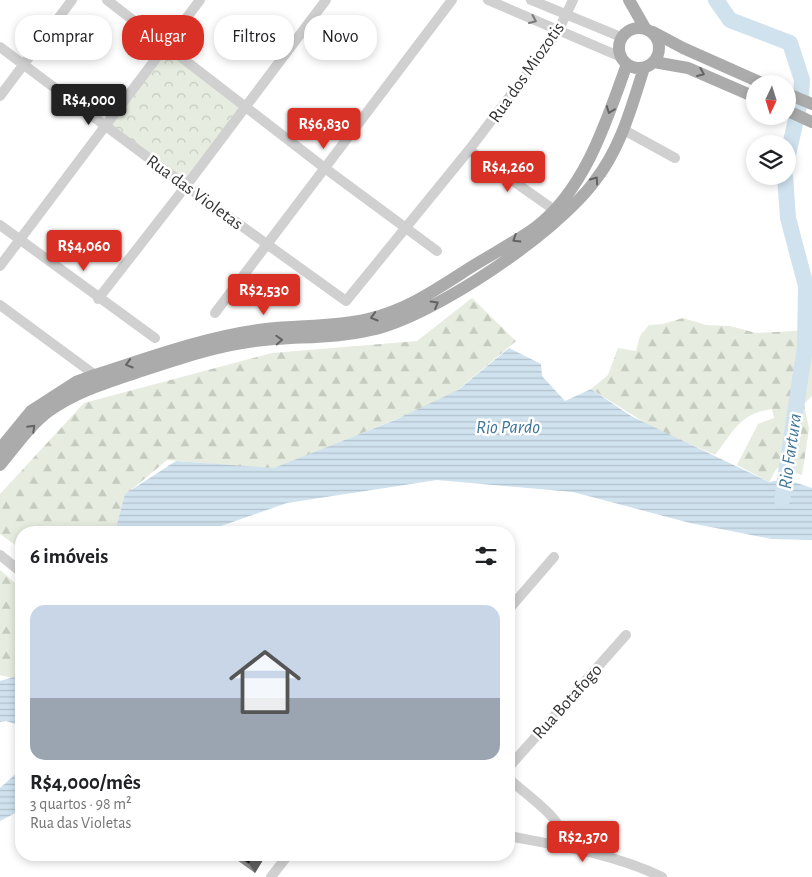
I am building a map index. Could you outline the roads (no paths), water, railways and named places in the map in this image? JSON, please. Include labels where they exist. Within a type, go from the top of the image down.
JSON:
[{"type":"main road","points":[[0,450],[31,411],[76,382],[214,339],[266,329],[322,326],[367,319],[399,310],[558,213],[594,182],[624,130],[649,65],[659,46],[629,0]]},
{"type":"main road","points":[[629,0],[626,33],[618,51],[624,61],[632,67],[649,65],[688,68],[746,93]]},
{"type":"main road","points":[[626,33],[648,30],[746,76]]},
{"type":"main road","points":[[0,465],[47,413],[73,395],[197,353],[231,345],[256,341],[343,336],[398,324],[473,280],[544,234],[590,158],[598,141],[624,61]]},
{"type":"main road","points":[[796,97],[812,104]]},
{"type":"main road","points":[[796,115],[812,122]]},
{"type":"street","points":[[0,96],[72,0]]},
{"type":"street","points":[[107,0],[126,15]]},
{"type":"street","points":[[189,15],[200,0]]},
{"type":"street","points":[[98,299],[326,0]]},
{"type":"street","points":[[215,313],[326,169],[452,0]]},
{"type":"street","points":[[488,0],[624,61]]},
{"type":"street","points":[[531,0],[566,15],[626,33]]},
{"type":"street","name":"Rua dos Miozotis","points":[[342,300],[348,300],[469,150],[558,31],[573,0]]},
{"type":"street","name":"Rua das Violetas","points":[[0,47],[342,300]]},
{"type":"street","points":[[0,266],[154,60]]},
{"type":"street","points":[[184,60],[436,251]]},
{"type":"street","points":[[624,130],[675,158]]},
{"type":"street","points":[[469,150],[558,213]]},
{"type":"street","points":[[0,224],[98,299],[155,338]]},
{"type":"street","points":[[0,305],[95,375]]},
{"type":"street","points":[[0,555],[15,567]]},
{"type":"street","points":[[515,602],[554,556]]},
{"type":"street","name":"Rua Botafogo","points":[[515,760],[626,635]]},
{"type":"street","points":[[515,784],[560,824],[565,835],[566,847]]},
{"type":"street","points":[[515,837],[566,847],[642,867],[662,877]]},
{"type":"street","points":[[271,877],[283,861]]},
{"type":"water","name":"Rio Pardo","points":[[509,348],[541,364],[542,376],[565,401],[591,389],[631,416],[769,482],[785,479],[812,488],[812,540],[772,539],[690,523],[573,492],[437,480],[287,503],[221,526],[117,526],[125,494],[176,461],[274,468],[395,420],[458,390]]},
{"type":"water","points":[[15,677],[15,724],[6,721],[0,722],[0,681]]},
{"type":"water","points":[[15,774],[15,813],[0,821],[0,788]]},
{"type":"waterway","name":"Rio Fartura","points":[[716,0],[730,20],[790,43],[802,80],[801,97],[792,135]]},
{"type":"waterway","name":"Rio Fartura","points":[[782,500],[805,347],[806,286],[788,218],[786,185]]}]
